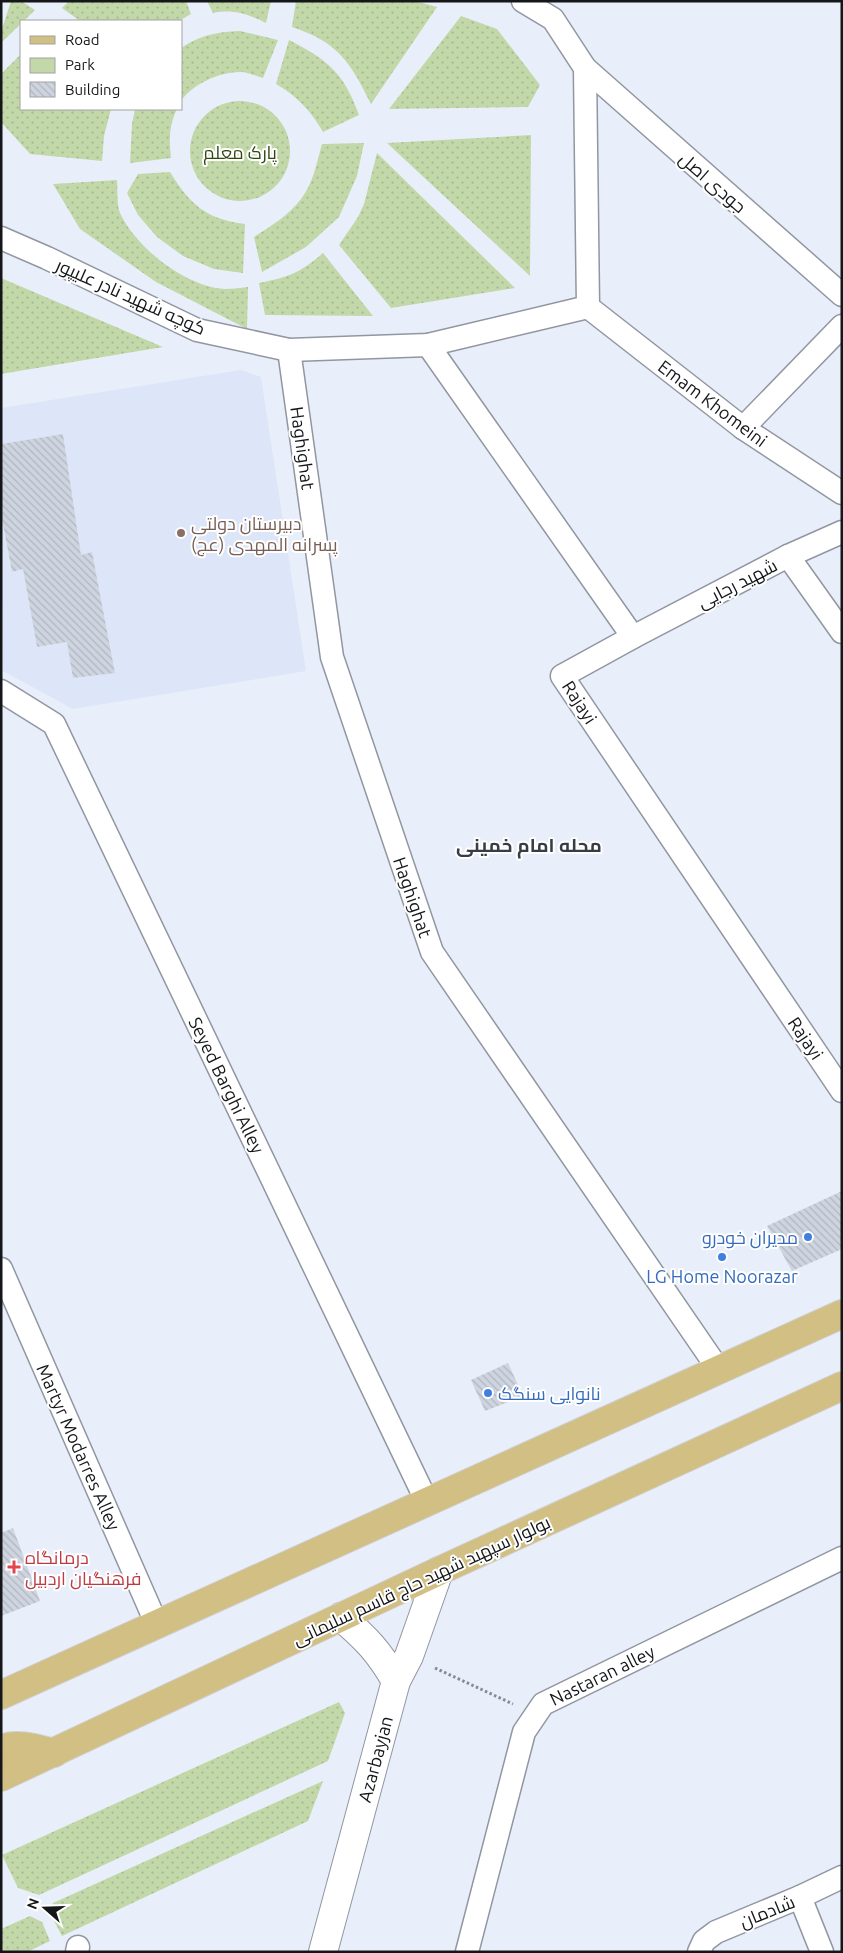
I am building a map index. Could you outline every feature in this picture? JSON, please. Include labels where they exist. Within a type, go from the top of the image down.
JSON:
[{"type":"main road","points":[[1,1695],[842,1314]]},
{"type":"main road","name":"بولوار سپهبد شهید حاج قاسم سلیمانی","points":[[1,1777],[439,1571],[842,1386]]},
{"type":"main road","points":[[1,1748],[6,1746],[28,1747],[54,1753]]},
{"type":"street","name":"جودی اصل","points":[[523,1],[552,19],[585,68],[842,295]]},
{"type":"street","points":[[585,68],[588,306]]},
{"type":"street","name":"کوچه شهید نادر علیپور","points":[[1,238],[197,330],[289,350],[428,345],[588,306]]},
{"type":"street","name":"Emam Khomeini","points":[[588,306],[743,428],[842,493]]},
{"type":"street","points":[[743,428],[842,326]]},
{"type":"street","points":[[428,345],[633,637]]},
{"type":"street","name":"Haghighat","points":[[289,350],[332,657],[432,952],[718,1370]]},
{"type":"street","name":"شهید رجایی","points":[[633,637],[788,556],[842,532]]},
{"type":"street","points":[[788,556],[842,632]]},
{"type":"street","name":"Rajayi","points":[[633,637],[562,676],[842,1092]]},
{"type":"street","name":"Seyed Barghi Alley","points":[[1,690],[54,724],[427,1502]]},
{"type":"street","name":"Martyr Modarres Alley","points":[[1,1269],[157,1625]]},
{"type":"street","name":"Nastaran alley","points":[[467,1952],[524,1732],[534,1714],[543,1704],[842,1558]]},
{"type":"street","name":"Azarbayjan","points":[[324,1952],[396,1681],[409,1656],[439,1571]]},
{"type":"street","points":[[341,1617],[382,1656],[396,1681]]},
{"type":"street","name":"شادمان","points":[[699,1952],[704,1941],[716,1932],[800,1897],[842,1877]]},
{"type":"street","points":[[800,1897],[822,1952]]},
{"type":"path","points":[[409,1656],[534,1714]]},
{"type":"shaded area","name":"دبیرستان دولتی پسرانه المهدی (عج)","points":[[241,370],[261,377],[306,671],[73,709],[3,671],[1,513],[12,572],[23,569],[37,647],[67,642],[74,678],[115,672],[92,553],[81,555],[63,434],[1,444],[1,408]]},
{"type":"green space","points":[[11,1],[21,1],[35,10],[25,20],[20,20],[20,25],[1,43],[1,32]]},
{"type":"green space","points":[[69,1],[186,1],[191,14],[181,20],[79,20],[62,8]]},
{"type":"green space","points":[[207,1],[271,1],[266,23],[240,13],[213,13]]},
{"type":"green space","points":[[296,1],[415,1],[437,7],[371,104],[356,76],[341,55],[321,39],[292,27]]},
{"type":"green space","points":[[461,16],[497,29],[540,85],[528,107],[389,109]]},
{"type":"green space","points":[[240,31],[278,40],[263,78],[243,72],[224,74],[199,84],[182,100],[182,47],[195,40],[223,32]]},
{"type":"green space","points":[[289,40],[314,54],[333,69],[347,88],[359,115],[323,132],[314,117],[303,105],[276,84]]},
{"type":"green space","points":[[20,55],[20,110],[111,110],[104,136],[102,161],[30,154],[1,122],[1,74]]},
{"type":"green space","name":"پارک معلم","points":[[240,101],[259,105],[275,116],[286,132],[290,151],[286,170],[275,186],[259,197],[240,201],[221,197],[205,186],[194,170],[190,151],[194,132],[205,116],[221,105]]},
{"type":"green space","points":[[135,110],[177,110],[170,132],[171,158],[130,163],[132,124]]},
{"type":"green space","points":[[531,135],[530,276],[387,143]]},
{"type":"green space","points":[[364,143],[357,176],[339,217],[306,247],[262,272],[254,237],[285,215],[301,199],[312,180],[322,144]]},
{"type":"green space","points":[[377,153],[515,288],[391,308],[339,245],[358,217],[364,204]]},
{"type":"green space","points":[[170,172],[185,193],[200,208],[219,218],[245,224],[243,273],[214,269],[183,256],[157,237],[138,215],[127,193],[138,174]]},
{"type":"green space","points":[[117,180],[119,211],[128,228],[164,264],[210,287],[225,289],[248,287],[247,329],[156,282],[80,229],[53,184]]},
{"type":"green space","points":[[323,253],[373,316],[265,315],[259,283],[294,273]]},
{"type":"green space","points":[[1,278],[163,347],[1,374]]},
{"type":"green space","points":[[339,1702],[345,1713],[328,1761],[39,1895],[18,1888],[2,1855]]},
{"type":"green space","points":[[323,1781],[308,1821],[62,1936],[51,1915],[53,1903]]},
{"type":"green space","points":[[30,1916],[42,1922],[50,1941],[27,1952],[1,1952],[1,1929]]},
{"type":"building","points":[[63,434],[81,555],[92,552],[115,673],[73,678],[67,642],[37,647],[23,569],[12,572],[1,513],[1,444]]},
{"type":"building","name":"مدیران خودرو","points":[[842,1191],[842,1249],[792,1271],[767,1226]]},
{"type":"building","points":[[508,1363],[523,1396],[485,1411],[471,1380]]},
{"type":"building","name":"درمانگاه فرهنگیان اردبیل","points":[[13,1528],[40,1601],[1,1616],[1,1533]]},
{"type":"place","name":"دبیرستان دولتی پسرانه المهدی (عج)","points":[[181,533]]},
{"type":"place","name":"مدیران خودرو","points":[[808,1237]]},
{"type":"place","name":"LG Home Noorazar","points":[[722,1257]]},
{"type":"place","name":"نانوایی سنگک","points":[[488,1393]]},
{"type":"place","name":"درمانگاه فرهنگیان اردبیل","points":[[14,1567]]},
{"type":"district","name":"محله امام خمینی","points":[[529,845]]}]
